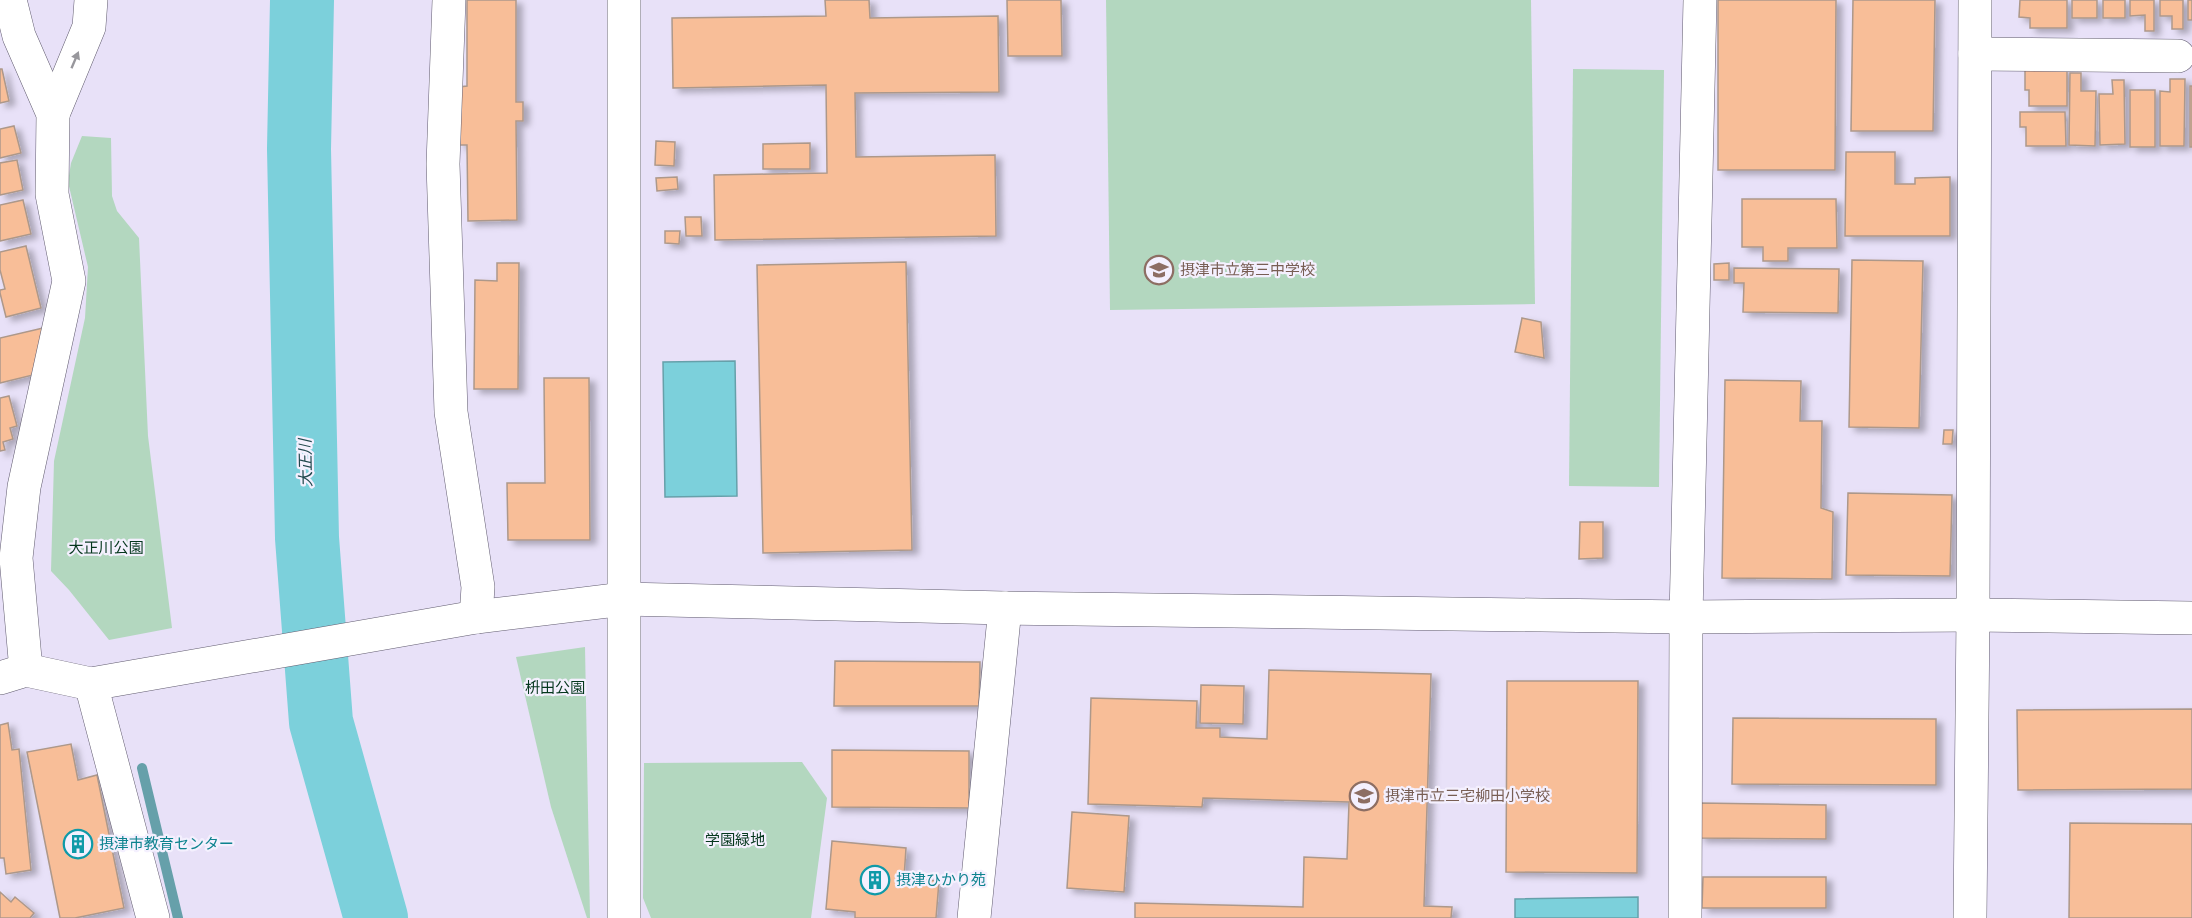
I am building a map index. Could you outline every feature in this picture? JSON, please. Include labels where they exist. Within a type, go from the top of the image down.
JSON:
[{"type":"street","points":[[10,0],[19,36],[53,114]]},
{"type":"street","points":[[90,0],[89,27],[53,114],[52,194],[69,281],[15,489],[13,674],[100,682],[476,617],[624,599],[1005,608],[1686,617],[1973,615],[2192,618]]},
{"type":"street","points":[[449,0],[443,164],[451,412],[478,587],[476,617]]},
{"type":"street","points":[[624,0],[624,918]]},
{"type":"street","points":[[1685,918],[1686,617],[1700,0]]},
{"type":"street","points":[[1970,918],[1975,0]]},
{"type":"street","points":[[1975,54],[2178,56]]},
{"type":"street","points":[[974,918],[1005,608]]},
{"type":"street","points":[[100,682],[153,918]]},
{"type":"green space","points":[[1106,0],[1531,0],[1535,304],[1110,310]]},
{"type":"green space","points":[[1573,69],[1664,70],[1659,487],[1569,486]]},
{"type":"green space","name":"大正川公園","points":[[82,136],[111,138],[112,196],[117,211],[139,238],[148,436],[172,628],[109,640],[51,571],[54,461],[85,318],[88,267],[68,182],[71,163]]},
{"type":"green space","name":"枡田公園","points":[[585,647],[590,918],[587,918],[551,807],[516,657]]},
{"type":"green space","name":"学園緑地","points":[[802,762],[827,798],[811,918],[651,918],[643,898],[644,763]]},
{"type":"water","points":[[735,361],[737,496],[665,497],[663,362]]},
{"type":"water","points":[[1638,897],[1638,918],[1515,918],[1515,899]]},
{"type":"building","points":[[467,0],[516,0],[516,102],[523,102],[523,121],[516,121],[517,220],[468,221],[467,145],[460,145],[459,87],[467,86]]},
{"type":"building","points":[[825,0],[869,0],[870,18],[998,16],[999,92],[855,93],[856,157],[995,155],[996,236],[715,240],[714,175],[827,173],[826,85],[673,88],[672,18],[826,16]]},
{"type":"building","points":[[1007,0],[1061,0],[1062,56],[1008,56]]},
{"type":"building","points":[[1718,0],[1836,0],[1835,170],[1718,170]]},
{"type":"building","points":[[1853,0],[1935,0],[1933,131],[1851,131]]},
{"type":"building","points":[[2020,0],[2067,0],[2067,28],[2030,28],[2030,18],[2019,17]]},
{"type":"building","points":[[2072,0],[2097,0],[2097,18],[2072,18]]},
{"type":"building","points":[[2103,0],[2125,0],[2125,18],[2103,18]]},
{"type":"building","points":[[2130,0],[2154,0],[2154,31],[2145,31],[2145,15],[2130,16]]},
{"type":"building","points":[[2160,0],[2183,0],[2183,29],[2172,29],[2172,16],[2160,16]]},
{"type":"building","points":[[2188,0],[2192,0],[2192,20],[2188,20]]},
{"type":"building","points":[[0,69],[2,69],[9,101],[0,103]]},
{"type":"building","points":[[2025,69],[2067,69],[2067,106],[2029,106],[2029,90],[2025,90]]},
{"type":"building","points":[[2070,73],[2081,73],[2081,91],[2096,91],[2095,146],[2069,145]]},
{"type":"building","points":[[2170,79],[2185,79],[2184,146],[2160,146],[2160,91],[2170,92]]},
{"type":"building","points":[[2112,80],[2124,80],[2125,144],[2100,145],[2099,94],[2113,94]]},
{"type":"building","points":[[2190,86],[2192,86],[2192,147],[2190,147]]},
{"type":"building","points":[[2130,90],[2155,90],[2155,147],[2130,147]]},
{"type":"building","points":[[2020,112],[2065,112],[2066,146],[2026,146],[2026,127],[2020,127]]},
{"type":"building","points":[[14,126],[21,153],[0,158],[0,129]]},
{"type":"building","points":[[656,141],[675,142],[674,166],[655,165]]},
{"type":"building","points":[[810,143],[810,169],[763,169],[763,144]]},
{"type":"building","points":[[1846,152],[1895,152],[1895,184],[1915,184],[1915,178],[1950,177],[1950,236],[1845,236]]},
{"type":"building","points":[[17,160],[23,190],[0,195],[0,163]]},
{"type":"building","points":[[677,177],[678,189],[657,191],[656,178]]},
{"type":"building","points":[[1742,199],[1836,199],[1837,248],[1788,248],[1788,261],[1763,261],[1763,247],[1742,247]]},
{"type":"building","points":[[23,200],[31,234],[0,241],[0,205]]},
{"type":"building","points":[[685,217],[701,217],[702,236],[686,236]]},
{"type":"building","points":[[665,231],[680,231],[679,244],[665,243]]},
{"type":"building","points":[[26,246],[41,308],[6,317],[0,293],[0,290],[5,289],[0,270],[0,252]]},
{"type":"building","points":[[1852,260],[1923,261],[1919,428],[1849,427]]},
{"type":"building","points":[[906,262],[912,550],[763,553],[757,265]]},
{"type":"building","points":[[497,263],[519,263],[518,389],[474,389],[475,280],[497,281]]},
{"type":"building","points":[[1729,263],[1729,280],[1714,280],[1714,264]]},
{"type":"building","points":[[1734,268],[1839,269],[1838,313],[1743,312],[1744,283],[1734,283]]},
{"type":"building","points":[[1522,318],[1541,322],[1544,358],[1515,352]]},
{"type":"building","points":[[43,328],[33,375],[0,383],[0,338]]},
{"type":"building","points":[[544,378],[589,378],[590,540],[508,540],[507,483],[545,483]]},
{"type":"building","points":[[1725,380],[1801,381],[1800,421],[1822,421],[1821,508],[1833,512],[1832,579],[1722,578]]},
{"type":"building","points":[[9,396],[17,426],[10,428],[13,439],[3,442],[5,450],[0,451],[0,398]]},
{"type":"building","points":[[1944,430],[1953,430],[1952,444],[1943,444]]},
{"type":"building","points":[[1848,493],[1952,495],[1950,576],[1846,575]]},
{"type":"building","points":[[1580,522],[1603,522],[1603,558],[1579,559]]},
{"type":"building","points":[[835,661],[980,662],[979,706],[834,706]]},
{"type":"building","points":[[1269,670],[1431,674],[1424,906],[1452,907],[1451,918],[1135,918],[1135,903],[1303,907],[1304,857],[1347,859],[1349,802],[1203,798],[1202,807],[1088,804],[1091,698],[1197,701],[1196,728],[1220,728],[1220,737],[1267,739]]},
{"type":"building","points":[[1507,681],[1638,681],[1637,873],[1506,872]]},
{"type":"building","points":[[1201,685],[1244,686],[1243,724],[1200,723]]},
{"type":"building","points":[[2192,709],[2192,789],[2018,790],[2017,710]]},
{"type":"building","points":[[1733,718],[1936,719],[1936,785],[1732,784]]},
{"type":"building","points":[[8,723],[12,750],[19,749],[31,870],[6,874],[4,858],[0,858],[0,725]]},
{"type":"building","name":"摂津市教育センター","points":[[71,744],[78,780],[97,775],[124,908],[75,918],[60,918],[27,752]]},
{"type":"building","points":[[832,750],[969,751],[969,808],[832,807]]},
{"type":"building","points":[[1699,803],[1826,805],[1826,839],[1699,838]]},
{"type":"building","points":[[1072,812],[1129,816],[1124,892],[1067,888]]},
{"type":"building","points":[[2070,823],[2192,824],[2192,918],[2069,918]]},
{"type":"building","name":"摂津ひかり苑","points":[[832,841],[906,848],[904,878],[939,881],[936,918],[855,918],[855,912],[826,909]]},
{"type":"building","points":[[1703,877],[1826,877],[1826,908],[1702,908]]},
{"type":"building","points":[[0,892],[11,902],[15,897],[34,913],[30,918],[0,918]]},
{"type":"waterway","name":"大正川","points":[[302,0],[299,149],[307,538],[321,722],[376,918]]},
{"type":"waterway","points":[[142,768],[178,918]]},
{"type":"place","name":"摂津市立第三中学校","points":[[1159,270]]},
{"type":"place","name":"摂津市立三宅柳田小学校","points":[[1364,796]]},
{"type":"place","name":"摂津市教育センター","points":[[78,844]]},
{"type":"place","name":"摂津ひかり苑","points":[[875,880]]}]
